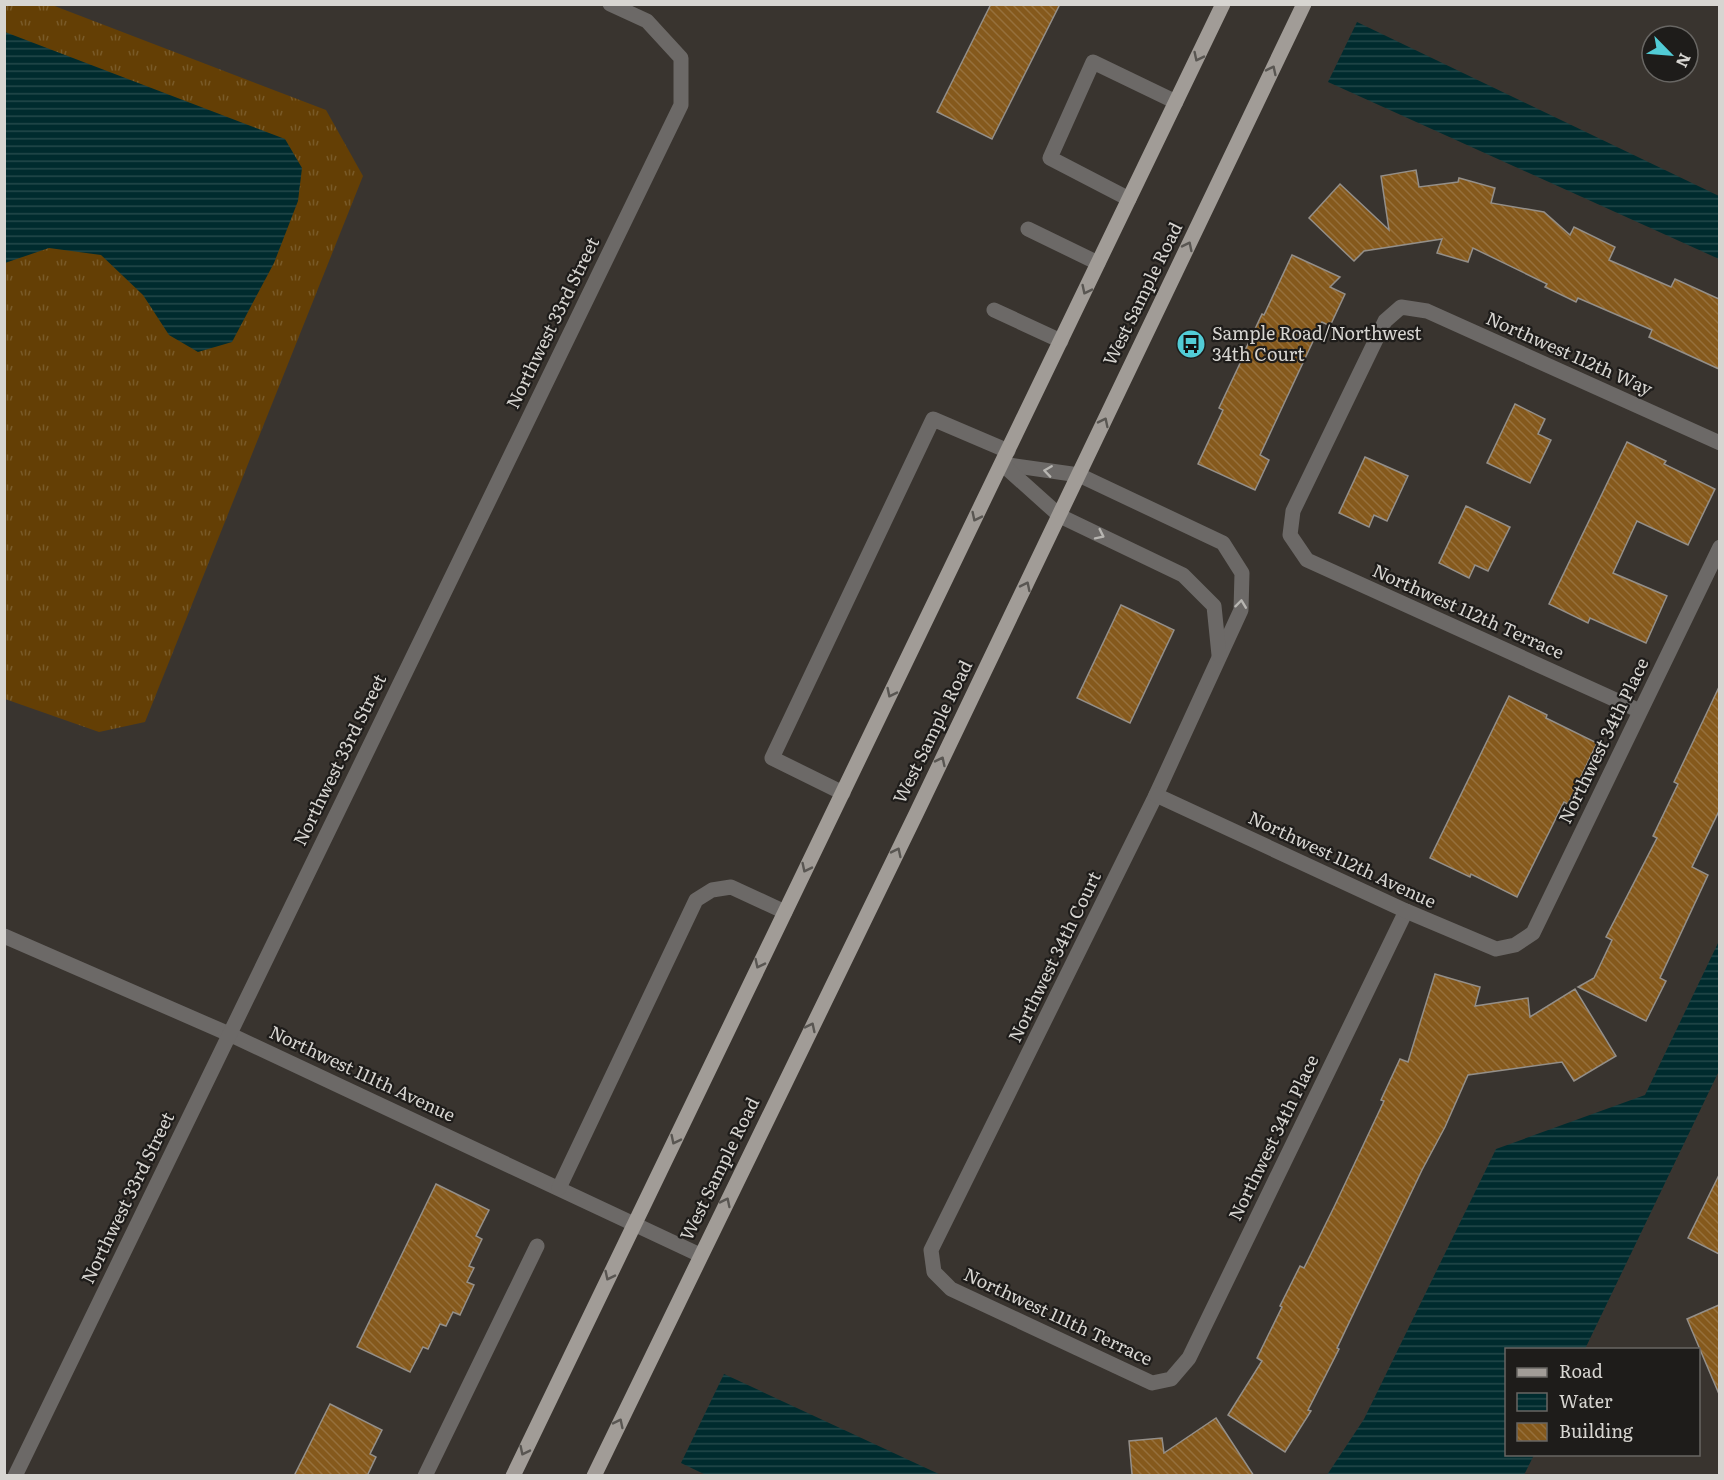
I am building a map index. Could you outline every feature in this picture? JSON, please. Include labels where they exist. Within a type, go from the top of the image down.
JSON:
[{"type":"main road","points":[[513,1476],[1223,4]]},
{"type":"main road","name":"West Sample Road","points":[[594,1476],[1060,516],[1304,4]]},
{"type":"street","name":"Northwest 33rd Street","points":[[15,1476],[681,105],[681,58],[647,21],[610,4]]},
{"type":"street","points":[[1129,199],[1050,159],[1093,62],[1176,102]]},
{"type":"street","points":[[1029,229],[1098,263]]},
{"type":"street","name":"Northwest 112th Way","points":[[1290,535],[1293,511],[1385,321],[1401,307],[1427,311],[1719,443]]},
{"type":"street","points":[[994,310],[1061,341]]},
{"type":"street","points":[[843,794],[772,758],[933,419],[1005,458],[1060,516],[1183,575],[1214,606],[1219,658]]},
{"type":"street","name":"Northwest 34th Court","points":[[934,1272],[932,1250],[1156,795],[1241,610],[1242,573],[1223,543],[1079,475],[1005,458]]},
{"type":"street","name":"Northwest 112th Terrace","points":[[1290,535],[1307,560],[1640,711]]},
{"type":"street","name":"Northwest 34th Place","points":[[1515,945],[1533,933],[1719,548]]},
{"type":"street","name":"Northwest 112th Avenue","points":[[1156,795],[1406,911],[1496,949],[1515,945]]},
{"type":"street","points":[[559,1188],[696,900],[712,890],[731,887],[785,912]]},
{"type":"street","name":"Northwest 34th Place","points":[[1171,1379],[1189,1358],[1406,911]]},
{"type":"street","name":"Northwest 111th Avenue","points":[[4,936],[229,1034],[700,1254]]},
{"type":"street","points":[[425,1476],[537,1246]]},
{"type":"street","name":"Northwest 111th Terrace","points":[[934,1272],[951,1289],[1152,1383],[1171,1379]]},
{"type":"green space","points":[[5,5],[52,5],[326,110],[363,176],[145,722],[99,732],[5,699]]},
{"type":"water","points":[[1357,22],[1719,196],[1719,259],[1328,82]]},
{"type":"water","points":[[5,32],[285,139],[302,168],[298,201],[274,263],[232,342],[198,352],[169,335],[143,295],[101,255],[49,248],[5,263]]},
{"type":"water","points":[[1719,941],[1719,1071],[1585,1348],[1505,1348],[1505,1456],[1534,1456],[1524,1475],[1327,1475],[1364,1419],[1496,1149],[1645,1095]]},
{"type":"water","points":[[724,1374],[941,1475],[708,1476],[681,1463]]},
{"type":"building","points":[[991,4],[1060,4],[992,139],[937,112]]},
{"type":"building","points":[[1416,170],[1419,187],[1458,182],[1459,178],[1495,188],[1491,203],[1544,212],[1570,235],[1574,227],[1615,247],[1609,260],[1671,287],[1675,279],[1719,299],[1719,369],[1649,337],[1652,330],[1578,298],[1576,302],[1545,287],[1547,284],[1473,248],[1468,262],[1437,253],[1442,239],[1364,251],[1354,261],[1309,218],[1340,184],[1389,230],[1381,176]]},
{"type":"building","points":[[1292,255],[1340,277],[1330,287],[1345,294],[1330,326],[1322,322],[1260,455],[1269,460],[1255,490],[1198,464],[1223,410],[1219,408]]},
{"type":"building","points":[[1515,404],[1545,419],[1538,434],[1551,440],[1530,483],[1487,463]]},
{"type":"building","points":[[1627,442],[1666,461],[1664,464],[1715,489],[1688,545],[1637,521],[1613,573],[1667,596],[1646,643],[1590,618],[1588,623],[1549,604]]},
{"type":"building","points":[[1365,457],[1408,476],[1387,521],[1374,515],[1369,527],[1339,513]]},
{"type":"building","points":[[1466,506],[1510,527],[1488,571],[1475,565],[1469,578],[1439,563]]},
{"type":"building","points":[[1121,605],[1174,630],[1130,723],[1077,698]]},
{"type":"building","points":[[1719,687],[1719,811],[1692,867],[1708,875],[1660,978],[1666,981],[1646,1021],[1578,987],[1594,978],[1612,940],[1606,937],[1657,838],[1653,836],[1678,784],[1674,782]]},
{"type":"building","points":[[1509,696],[1547,715],[1546,718],[1597,743],[1568,804],[1564,802],[1517,897],[1471,874],[1470,877],[1430,858]]},
{"type":"building","points":[[1435,974],[1480,987],[1475,1006],[1528,998],[1530,1017],[1575,989],[1616,1056],[1574,1081],[1562,1062],[1468,1075],[1308,1410],[1311,1411],[1285,1452],[1228,1415],[1262,1361],[1257,1358],[1282,1307],[1280,1306],[1300,1266],[1304,1268],[1335,1205],[1384,1101],[1381,1100],[1400,1059],[1408,1062]]},
{"type":"building","points":[[1719,1175],[1719,1254],[1688,1238]]},
{"type":"building","points":[[436,1184],[489,1210],[476,1236],[482,1239],[469,1266],[474,1268],[467,1282],[474,1285],[460,1315],[453,1312],[446,1326],[440,1324],[428,1349],[423,1347],[410,1372],[357,1347]]},
{"type":"building","points":[[1719,1305],[1719,1394],[1700,1348],[1687,1319]]},
{"type":"building","points":[[330,1404],[382,1430],[370,1454],[376,1457],[367,1476],[294,1476]]},
{"type":"building","points":[[1216,1418],[1254,1476],[1130,1476],[1132,1474],[1129,1441],[1162,1438],[1164,1453]]},
{"type":"place","name":"Sample Road/Northwest 34th Court","points":[[1191,344]]}]
